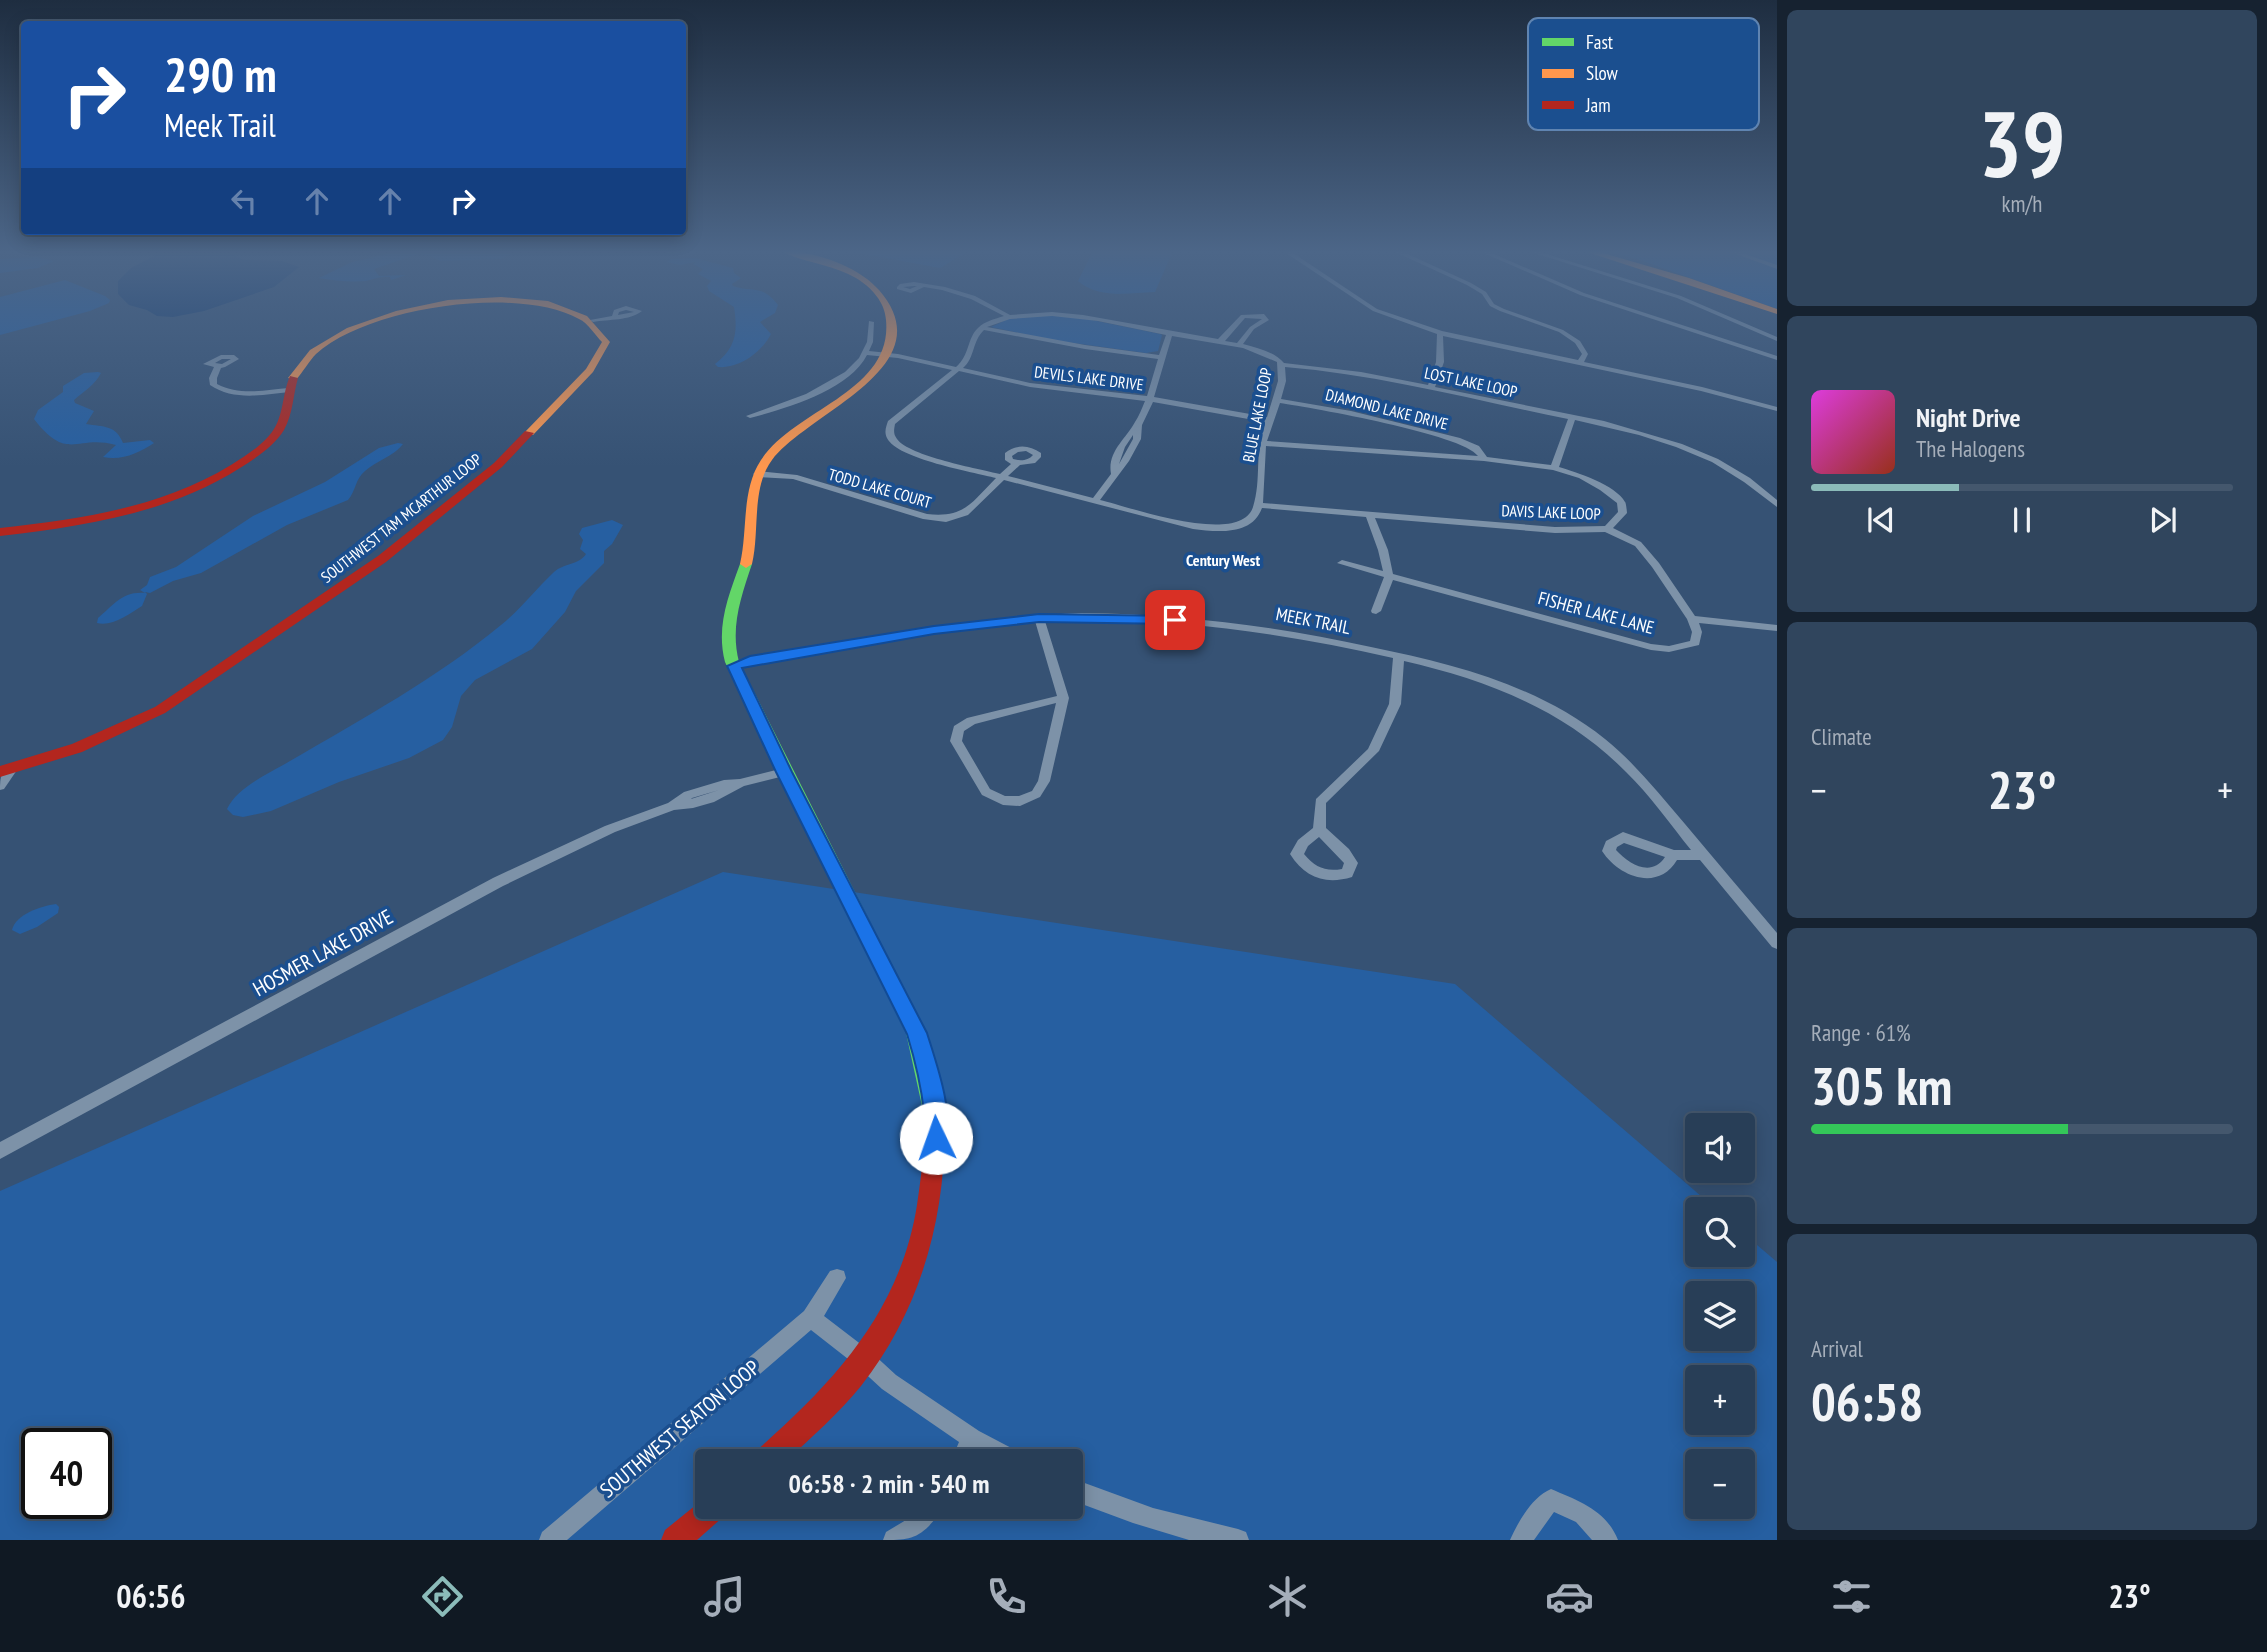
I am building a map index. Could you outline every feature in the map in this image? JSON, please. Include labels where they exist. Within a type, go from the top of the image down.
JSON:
[{"type":"street","points":[[0,532],[53,527],[110,514],[197,487],[249,457],[280,428],[296,369],[324,345],[368,323]]},
{"type":"street","name":"SOUTHWEST TAM MCARTHUR LOOP","points":[[5,771],[119,731],[160,710],[382,559],[498,465],[590,370],[606,342],[602,329],[596,323]]},
{"type":"street","points":[[750,416],[787,405],[831,385],[858,362],[864,353],[872,331],[871,323]]},
{"type":"street","points":[[779,1449],[818,1414],[864,1359],[886,1324],[915,1260],[930,1210],[936,1161],[936,1115],[929,1071],[916,1033],[784,772],[734,666],[726,635],[728,615],[749,553],[752,494],[757,474],[782,439],[812,416],[865,383],[888,355],[893,323]]},
{"type":"street","name":"BLUE LAKE LOOP","points":[[981,328],[994,323]]},
{"type":"street","name":"BLUE LAKE LOOP","points":[[1113,323],[1269,354],[1282,365],[1283,373],[1263,443],[1259,505]]},
{"type":"street","points":[[1219,343],[1237,323]]},
{"type":"street","points":[[1238,347],[1252,328],[1261,323]]},
{"type":"street","points":[[1411,323],[1440,333],[1777,409]]},
{"type":"street","points":[[1539,323],[1561,331],[1578,342],[1585,354],[1580,363]]},
{"type":"street","points":[[1671,323],[1777,358]]},
{"type":"street","points":[[1739,323],[1777,339]]},
{"type":"street","points":[[1162,357],[1085,347],[981,328],[976,334],[971,355],[958,370],[891,423],[889,428],[892,439],[914,453],[1193,526],[1212,529],[1241,525],[1250,520],[1259,505]]},
{"type":"street","points":[[1431,388],[1440,362],[1440,333]]},
{"type":"street","points":[[1094,501],[1119,470],[1137,439],[1138,425],[1150,399],[1167,338],[1171,334]]},
{"type":"street","points":[[1767,355],[1777,352]]},
{"type":"street","name":"DEVILS LAKE DRIVE","points":[[864,353],[888,355],[1030,385],[1150,399],[1269,420]]},
{"type":"street","name":"LOST LAKE LOOP","points":[[1282,365],[1357,372],[1639,433],[1690,451],[1732,470],[1777,504]]},
{"type":"street","points":[[218,366],[212,379],[219,389],[245,393],[289,390]]},
{"type":"street","name":"DIAMOND LAKE DRIVE","points":[[1276,400],[1352,413],[1457,440],[1476,448],[1484,459]]},
{"type":"street","points":[[1554,468],[1572,418]]},
{"type":"street","name":"DAVIS LAKE LOOP","points":[[1259,505],[1555,530],[1607,529],[1623,513],[1622,502],[1603,488],[1582,476],[1554,468],[1484,459],[1263,443]]},
{"type":"street","name":"TODD LAKE COURT","points":[[757,474],[794,477],[926,517],[946,519],[965,513],[1017,463]]},
{"type":"street","points":[[1369,513],[1384,550],[1389,576],[1376,611]]},
{"type":"street","points":[[1607,529],[1638,544],[1656,565],[1692,619],[1777,628]]},
{"type":"street","name":"FISHER LAKE LANE","points":[[1342,563],[1651,647],[1670,649],[1695,643],[1697,632],[1692,619]]},
{"type":"street","name":"MEEK TRAIL","points":[[734,666],[750,660],[934,630],[1039,618],[1097,617],[1198,621],[1302,636],[1399,656],[1494,680],[1533,697],[1572,719],[1606,744],[1632,769],[1777,943]]},
{"type":"street","points":[[1039,618],[1063,698],[1044,782],[1036,794],[1020,801],[1003,800],[986,792],[956,740],[958,729],[971,721],[1063,698]]},
{"type":"street","points":[[1319,830],[1320,802],[1373,751],[1395,704],[1399,656]]},
{"type":"street","points":[[0,786],[5,771]]},
{"type":"street","name":"HOSMER LAKE DRIVE","points":[[0,1151],[498,882],[610,829],[673,806],[692,804],[726,793],[740,783],[784,772]]},
{"type":"street","points":[[1673,855],[1705,855]]},
{"type":"street","name":"SOUTHWEST SEATON LOOP","points":[[550,1540],[811,1318],[836,1278]]},
{"type":"street","points":[[811,1318],[889,1382],[972,1438],[993,1449]]},
{"type":"street","points":[[967,1449],[972,1438]]},
{"type":"street","points":[[1083,1494],[1124,1511],[1192,1531],[1238,1540]]},
{"type":"street","points":[[1521,1540],[1534,1519],[1551,1500],[1584,1514],[1607,1540]]},
{"type":"street","points":[[675,1540],[699,1519]]},
{"type":"street","points":[[894,1540],[914,1528],[921,1519]]},
{"type":"shaded area","points":[[0,323],[45,323],[0,335]]},
{"type":"shaded area","points":[[761,323],[771,334],[749,358],[734,365],[718,367],[715,364],[727,352],[734,339],[736,324]]},
{"type":"shaded area","points":[[1000,323],[1106,323],[1162,335],[1158,351],[1146,353],[1052,340],[991,327]]},
{"type":"shaded area","points":[[84,373],[101,373],[96,381],[74,400],[75,403],[94,411],[86,424],[113,430],[123,443],[150,440],[154,443],[130,455],[103,457],[116,445],[91,442],[64,444],[46,432],[34,419],[38,410],[63,392],[63,386]]},
{"type":"shaded area","points":[[403,444],[362,474],[348,500],[287,525],[201,573],[173,581],[150,593],[145,592],[147,594],[142,606],[114,621],[97,623],[98,618],[118,600],[130,594],[145,593],[140,590],[147,585],[150,577],[176,567],[253,516],[325,482],[379,448]]},
{"type":"shaded area","points":[[612,520],[623,525],[612,544],[604,551],[604,563],[576,591],[565,612],[532,649],[475,680],[461,696],[452,727],[443,740],[409,758],[339,782],[271,811],[243,817],[233,815],[227,809],[238,794],[255,781],[398,697],[477,644],[508,619],[554,572],[583,558],[586,554],[580,549],[583,540],[579,534],[582,528]]},
{"type":"shaded area","points":[[723,872],[1455,984],[1702,1197],[1685,1197],[1685,1267],[1755,1267],[1755,1243],[1777,1262],[1777,1540],[0,1540],[0,1191]]},
{"type":"shaded area","points":[[56,904],[59,907],[58,913],[37,927],[20,934],[12,930],[18,919],[24,915]]},
{"type":"traffic: fast","points":[[746,564],[728,624],[732,662],[916,1033],[933,1106]]},
{"type":"traffic: slow","points":[[293,378],[313,352],[350,330],[369,323]]},
{"type":"traffic: slow","points":[[529,433],[590,370],[606,342],[589,323]]},
{"type":"traffic: slow","points":[[746,564],[756,485],[766,460],[801,427],[869,378],[885,359],[893,338],[891,323]]},
{"type":"traffic: jam","points":[[0,532],[127,512],[158,503],[216,479],[253,455],[279,430],[293,378]]},
{"type":"traffic: jam","points":[[0,772],[77,748],[160,710],[382,559],[498,465],[529,433]]},
{"type":"traffic: jam","points":[[779,1449],[853,1375],[874,1346],[907,1282],[927,1213],[933,1177],[933,1106]]},
{"type":"traffic: jam","points":[[675,1540],[699,1519]]},
{"type":"district","name":"Century West","points":[[1223,560]]},
{"type":"route","points":[[936,1138],[936,1115],[929,1071],[916,1033],[784,772],[734,666],[750,660],[844,644],[1039,618],[1175,620]]}]
